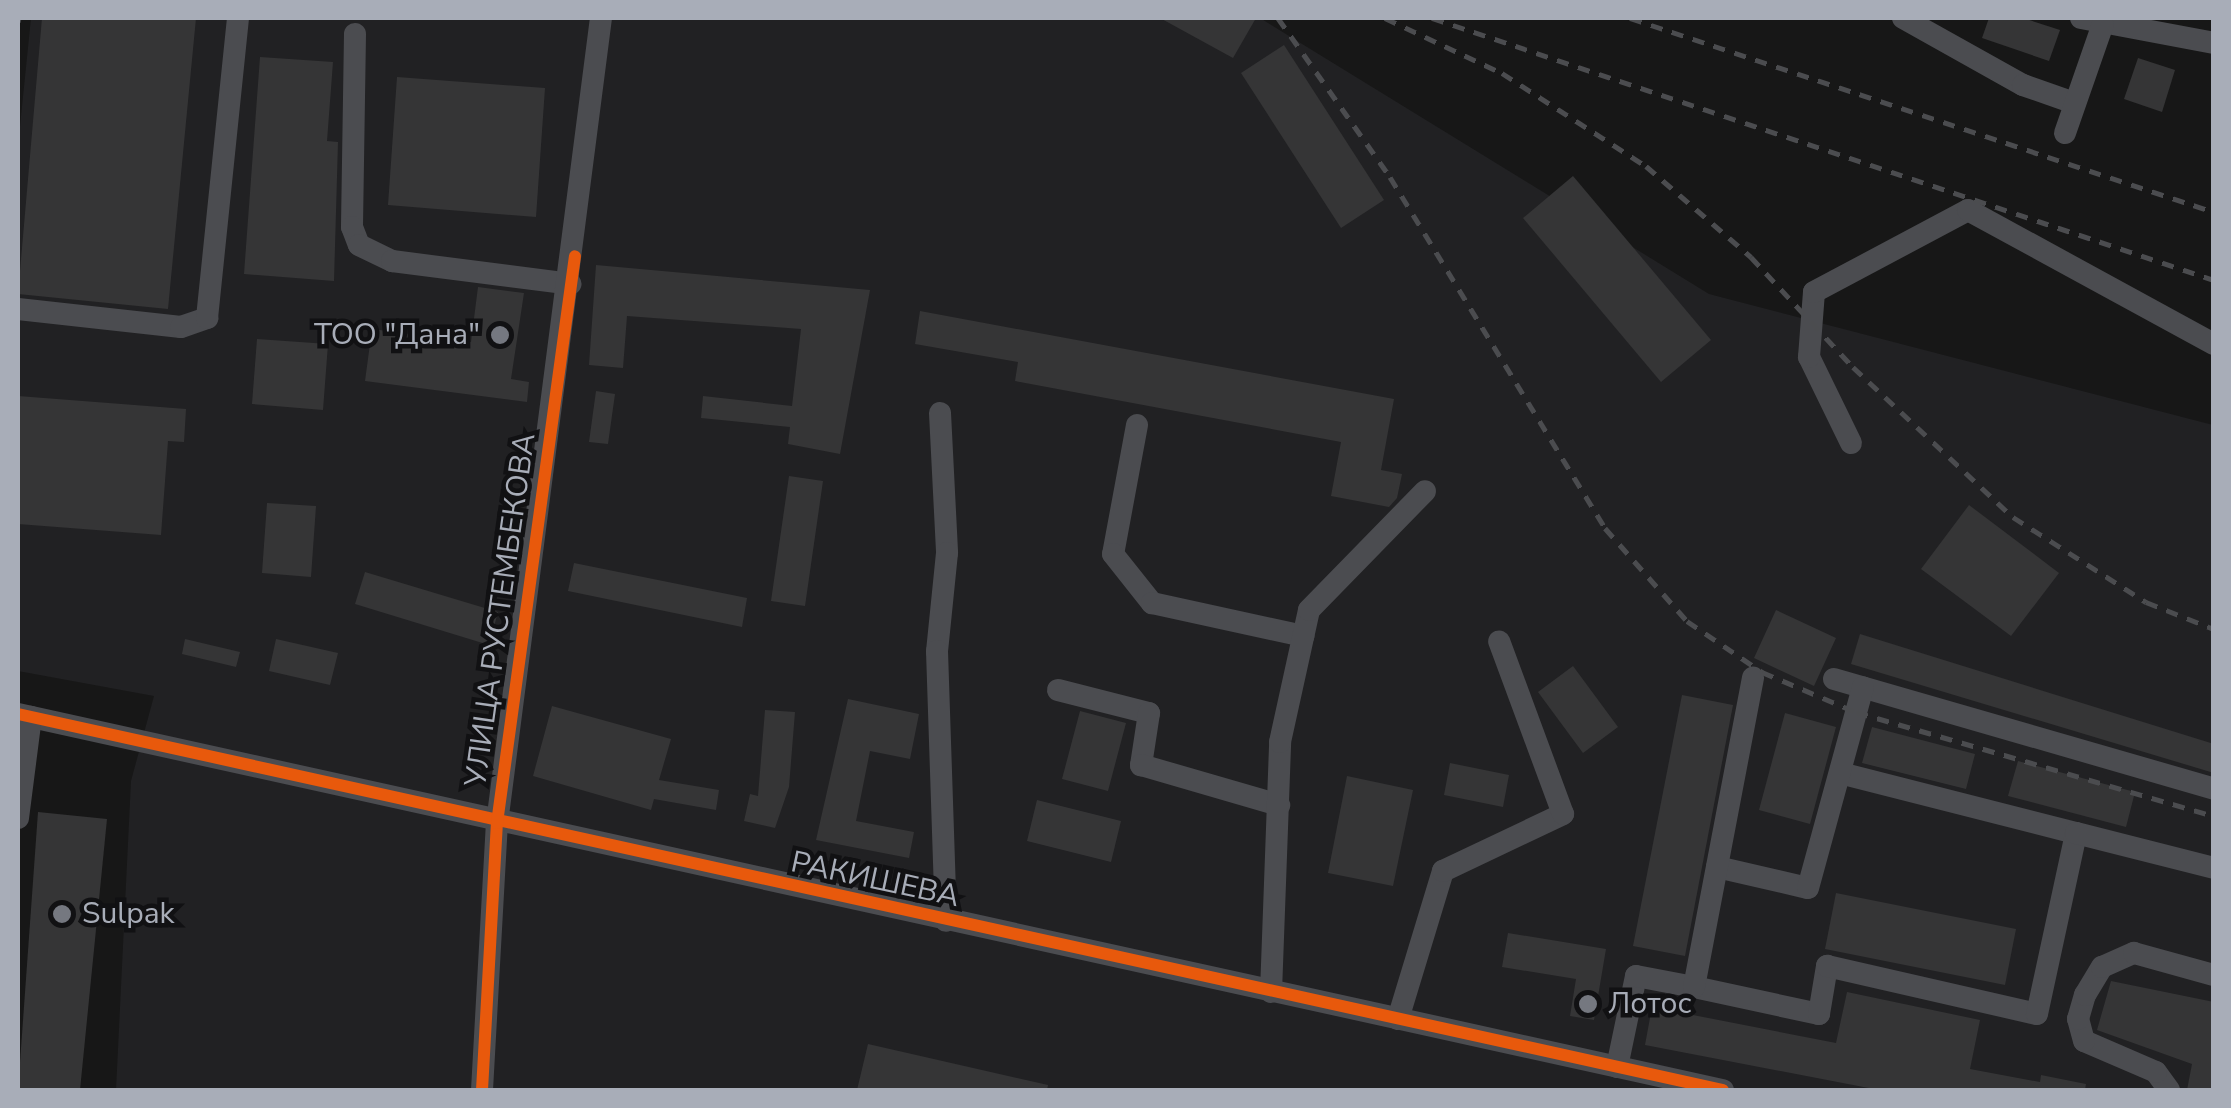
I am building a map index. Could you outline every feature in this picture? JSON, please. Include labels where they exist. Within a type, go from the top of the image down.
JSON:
[{"type":"street","points":[[18,309],[181,327],[208,318],[238,18]]},
{"type":"street","name":"УЛИЦА РУСТЕМБЕКОВА","points":[[482,1090],[497,823],[575,256],[601,18]]},
{"type":"street","points":[[1903,18],[2023,85],[2074,102]]},
{"type":"street","points":[[2065,133],[2092,21],[2137,23],[2214,44]]},
{"type":"street","points":[[355,34],[352,227],[359,246],[392,261],[571,284]]},
{"type":"street","points":[[1851,443],[1810,357],[1814,292],[1968,210],[2214,344]]},
{"type":"street","points":[[940,414],[948,552],[937,652],[946,920]]},
{"type":"street","points":[[1137,425],[1114,554],[1152,603],[1304,636]]},
{"type":"street","points":[[1271,992],[1280,742],[1309,610],[1426,491]]},
{"type":"street","points":[[1398,1019],[1442,872],[1563,814],[1499,642]]},
{"type":"street","points":[[1694,987],[1753,678]]},
{"type":"street","points":[[1834,679],[2214,789]]},
{"type":"street","points":[[1717,867],[1808,888],[1863,687]]},
{"type":"street","points":[[1058,690],[1149,713],[1141,764],[1279,805]]},
{"type":"street","points":[[18,818],[24,715]]},
{"type":"street","name":"РАКИШЕВА","points":[[24,715],[497,823],[1723,1090]]},
{"type":"street","points":[[1840,773],[2214,868]]},
{"type":"street","points":[[1617,1067],[1636,976],[1819,1014],[1826,966],[2037,1014],[2076,833]]},
{"type":"street","points":[[2169,1090],[2156,1072],[2084,1042],[2078,1019],[2084,995],[2102,967],[2134,954],[2214,975]]},
{"type":"shaded area","points":[[31,18],[1260,18],[1709,294],[2213,425],[2213,1090],[116,1090],[131,781],[154,696],[18,671],[18,146]]},
{"type":"building","points":[[42,18],[196,18],[168,309],[18,294]]},
{"type":"building","points":[[1160,18],[1256,18],[1233,58]]},
{"type":"building","points":[[1989,18],[2023,18],[2060,30],[2049,61],[1982,38]]},
{"type":"building","points":[[1284,45],[1384,200],[1341,228],[1241,73]]},
{"type":"building","points":[[260,57],[333,62],[327,141],[338,142],[334,281],[244,274]]},
{"type":"building","points":[[2138,58],[2175,70],[2162,112],[2124,99]]},
{"type":"building","points":[[397,77],[545,88],[536,217],[388,205]]},
{"type":"building","points":[[1573,176],[1711,340],[1661,382],[1523,218]]},
{"type":"building","points":[[596,265],[870,290],[840,454],[788,444],[790,427],[701,418],[703,396],[792,406],[801,329],[627,316],[623,368],[589,365]]},
{"type":"building","points":[[478,287],[524,293],[511,379],[529,382],[527,402],[365,381],[372,329],[471,342]]},
{"type":"building","points":[[920,311],[1394,399],[1381,470],[1402,474],[1397,498],[1389,507],[1331,496],[1341,442],[1015,381],[1018,362],[915,344]]},
{"type":"building","points":[[257,339],[328,344],[323,410],[252,404]]},
{"type":"building","points":[[596,391],[615,394],[608,444],[589,442]]},
{"type":"building","points":[[18,396],[186,409],[184,442],[168,441],[161,535],[18,524]]},
{"type":"building","points":[[789,476],[823,481],[805,606],[771,601]]},
{"type":"building","points":[[267,503],[316,506],[311,577],[262,573]]},
{"type":"building","points":[[1969,505],[2059,573],[2011,636],[1921,569]]},
{"type":"building","points":[[574,563],[747,598],[742,627],[568,591]]},
{"type":"building","points":[[365,572],[498,612],[489,645],[355,604]]},
{"type":"building","points":[[1776,610],[1836,638],[1814,686],[1754,658]]},
{"type":"building","points":[[1860,634],[2214,744],[2214,773],[1851,664]]},
{"type":"building","points":[[185,639],[240,652],[236,667],[182,654]]},
{"type":"building","points":[[276,639],[338,653],[330,685],[269,671]]},
{"type":"building","points":[[1573,666],[1618,727],[1583,753],[1538,692]]},
{"type":"building","points":[[1682,695],[1733,705],[1685,956],[1633,946]]},
{"type":"building","points":[[848,699],[919,714],[910,759],[870,751],[856,821],[914,832],[909,858],[816,840]]},
{"type":"building","points":[[552,706],[671,739],[659,780],[719,790],[716,810],[654,799],[651,810],[533,776]]},
{"type":"building","points":[[765,710],[795,712],[789,787],[775,828],[744,821],[750,794],[758,796]]},
{"type":"building","points":[[1080,711],[1126,723],[1108,791],[1062,779]]},
{"type":"building","points":[[1785,713],[1836,727],[1810,824],[1759,810]]},
{"type":"building","points":[[1872,727],[1975,754],[1966,789],[1862,763]]},
{"type":"building","points":[[2018,761],[2135,792],[2126,827],[2008,796]]},
{"type":"building","points":[[1450,763],[1509,775],[1503,807],[1444,795]]},
{"type":"building","points":[[1347,776],[1413,790],[1393,886],[1328,873]]},
{"type":"building","points":[[1037,800],[1121,821],[1111,862],[1027,841]]},
{"type":"building","name":"Sulpak","points":[[38,812],[107,819],[80,1090],[18,1090]]},
{"type":"building","points":[[1836,893],[2016,929],[2005,985],[1825,949]]},
{"type":"building","points":[[1508,933],[1606,949],[1594,1020],[1570,1016],[1576,979],[1502,967]]},
{"type":"building","points":[[2111,981],[2214,1002],[2214,1090],[2187,1090],[2192,1064],[2097,1030]]},
{"type":"building","points":[[1847,992],[1980,1020],[1970,1069],[2040,1082],[2041,1075],[2086,1084],[2085,1090],[1879,1090],[1645,1045],[1652,1007],[1836,1043]]},
{"type":"building","points":[[868,1044],[1048,1085],[1047,1090],[857,1090]]},
{"type":"railway","points":[[18,22],[19,18]]},
{"type":"railway","points":[[1278,18],[1390,177],[1605,528],[1687,621],[1762,672],[1856,712],[2214,816]]},
{"type":"railway","points":[[1385,18],[1502,73],[1646,166],[1751,257],[1853,367],[2013,517],[2146,602],[2214,629]]},
{"type":"railway","points":[[1432,18],[2214,280]]},
{"type":"railway","points":[[1630,18],[2214,212]]},
{"type":"cycle path","points":[[482,1090],[497,823],[575,256]]},
{"type":"cycle path","points":[[18,714],[1723,1090]]},
{"type":"place","name":"ТОО \"Дана\"","points":[[500,335]]},
{"type":"place","name":"Sulpak","points":[[62,914]]},
{"type":"place","name":"Лотос","points":[[1588,1004]]}]
